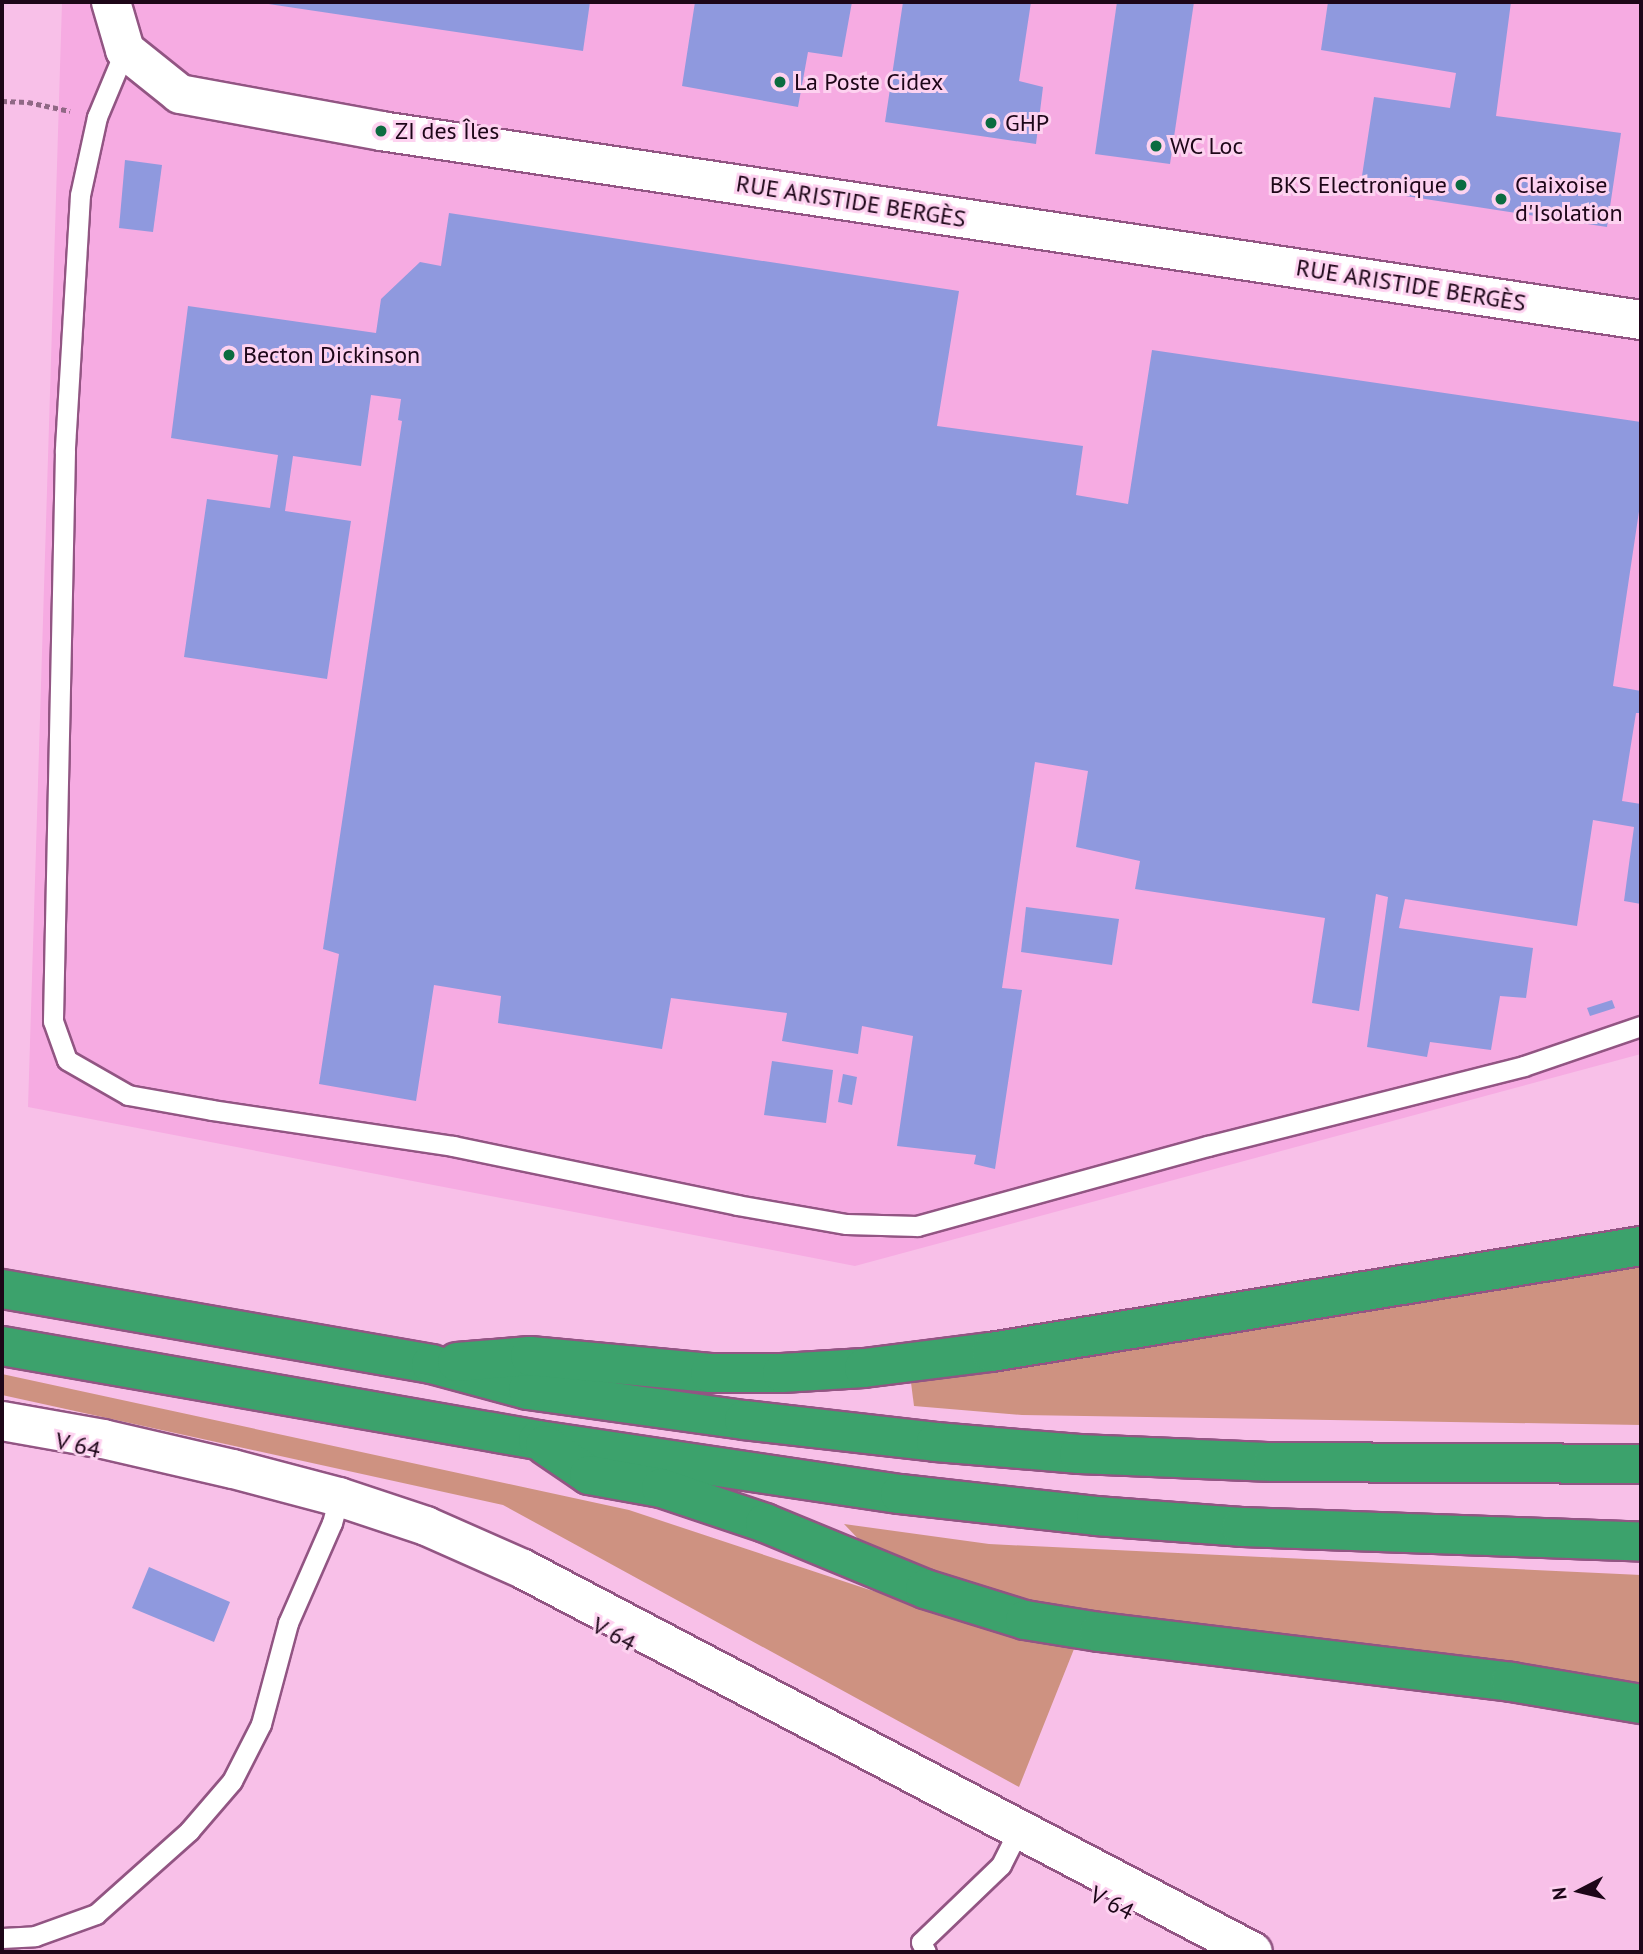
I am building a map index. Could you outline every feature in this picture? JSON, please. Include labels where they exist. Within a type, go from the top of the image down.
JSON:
[{"type":"highway","points":[[431,1364],[530,1356],[709,1373],[782,1373],[864,1368],[991,1352],[1641,1246]]},
{"type":"highway","points":[[2,1289],[431,1364],[528,1390],[744,1420],[1079,1454],[1273,1462],[1641,1464]]},
{"type":"highway","points":[[2,1346],[538,1440],[900,1494],[1096,1516],[1255,1527],[1641,1542]]},
{"type":"highway","points":[[538,1440],[589,1475],[661,1488],[765,1523],[925,1589],[1024,1620],[1099,1632],[1511,1682],[1641,1704]]},
{"type":"street","points":[[111,2],[125,50]]},
{"type":"street","name":"RUE ARISTIDE BERGÈS","points":[[125,50],[180,94],[381,131],[1641,320]]},
{"type":"street","points":[[2,1421],[103,1439],[233,1469],[339,1497],[426,1526],[523,1569],[1253,1952]]},
{"type":"lane","points":[[125,50],[97,117],[79,195],[65,451],[52,1021],[67,1060],[128,1095],[453,1146],[737,1205],[846,1224],[917,1226],[1209,1146],[1524,1066],[1641,1026]]},
{"type":"lane","points":[[2,1938],[35,1936],[96,1914],[190,1831],[232,1781],[261,1724],[288,1623],[332,1522],[339,1497]]},
{"type":"lane","points":[[926,1952],[921,1942],[1001,1865],[1019,1829]]},
{"type":"path","points":[[2,101],[28,102],[97,117]]},
{"type":"shaded area","points":[[62,2],[1641,2],[1641,1054],[855,1266],[28,1107]]},
{"type":"shaded area","points":[[1641,1263],[1641,1425],[1022,1415],[914,1406],[910,1375]]},
{"type":"shaded area","points":[[2,1374],[629,1510],[867,1589],[1074,1649],[1019,1787],[503,1505],[2,1395]]},
{"type":"shaded area","points":[[844,1524],[989,1544],[1641,1575],[1641,1695],[989,1598],[868,1549]]},
{"type":"building","points":[[255,2],[590,2],[583,51]]},
{"type":"building","points":[[695,2],[852,2],[842,57],[808,52],[798,107],[682,86]]},
{"type":"building","points":[[903,2],[1031,2],[1019,81],[1043,87],[1036,144],[885,122]]},
{"type":"building","points":[[1117,2],[1194,2],[1170,164],[1095,154]]},
{"type":"building","points":[[1328,2],[1511,2],[1496,116],[1621,133],[1607,227],[1360,189],[1374,97],[1450,108],[1456,73],[1321,50]]},
{"type":"building","points":[[125,160],[162,165],[153,232],[119,228]]},
{"type":"building","points":[[449,213],[959,291],[937,426],[1083,446],[1076,495],[1128,504],[1152,350],[1641,422],[1641,498],[1613,686],[1641,691],[1641,713],[1636,713],[1622,801],[1641,804],[1641,904],[1624,901],[1634,827],[1593,820],[1577,926],[1405,899],[1399,928],[1533,948],[1526,998],[1500,996],[1491,1050],[1430,1042],[1427,1057],[1367,1047],[1388,897],[1376,894],[1359,1011],[1312,1003],[1325,918],[1135,889],[1140,861],[1076,847],[1088,771],[1035,762],[1002,988],[1022,990],[995,1169],[974,1164],[976,1155],[897,1146],[913,1036],[862,1026],[858,1054],[782,1041],[787,1013],[671,998],[662,1049],[498,1023],[501,996],[434,985],[416,1101],[319,1084],[339,954],[323,949],[402,421],[398,420],[401,399],[371,395],[361,466],[293,456],[285,511],[351,521],[327,679],[184,657],[207,499],[270,508],[278,455],[171,438],[188,306],[376,333],[381,299],[420,262],[441,266]]},
{"type":"building","points":[[1026,907],[1119,919],[1112,965],[1021,952]]},
{"type":"building","points":[[1612,1000],[1615,1008],[1590,1016],[1587,1008]]},
{"type":"building","points":[[772,1061],[833,1070],[826,1123],[764,1115]]},
{"type":"building","points":[[843,1074],[857,1077],[852,1105],[838,1102]]},
{"type":"building","points":[[149,1567],[230,1602],[214,1642],[132,1608]]},
{"type":"place","name":"La Poste Cidex","points":[[780,82]]},
{"type":"place","name":"GHP","points":[[991,123]]},
{"type":"place","name":"ZI des Îles","points":[[381,131]]},
{"type":"place","name":"WC Loc","points":[[1156,146]]},
{"type":"place","name":"BKS Electronique","points":[[1461,185]]},
{"type":"place","name":"Claixoise d'Isolation","points":[[1501,199]]},
{"type":"place","name":"Becton Dickinson","points":[[229,355]]}]
